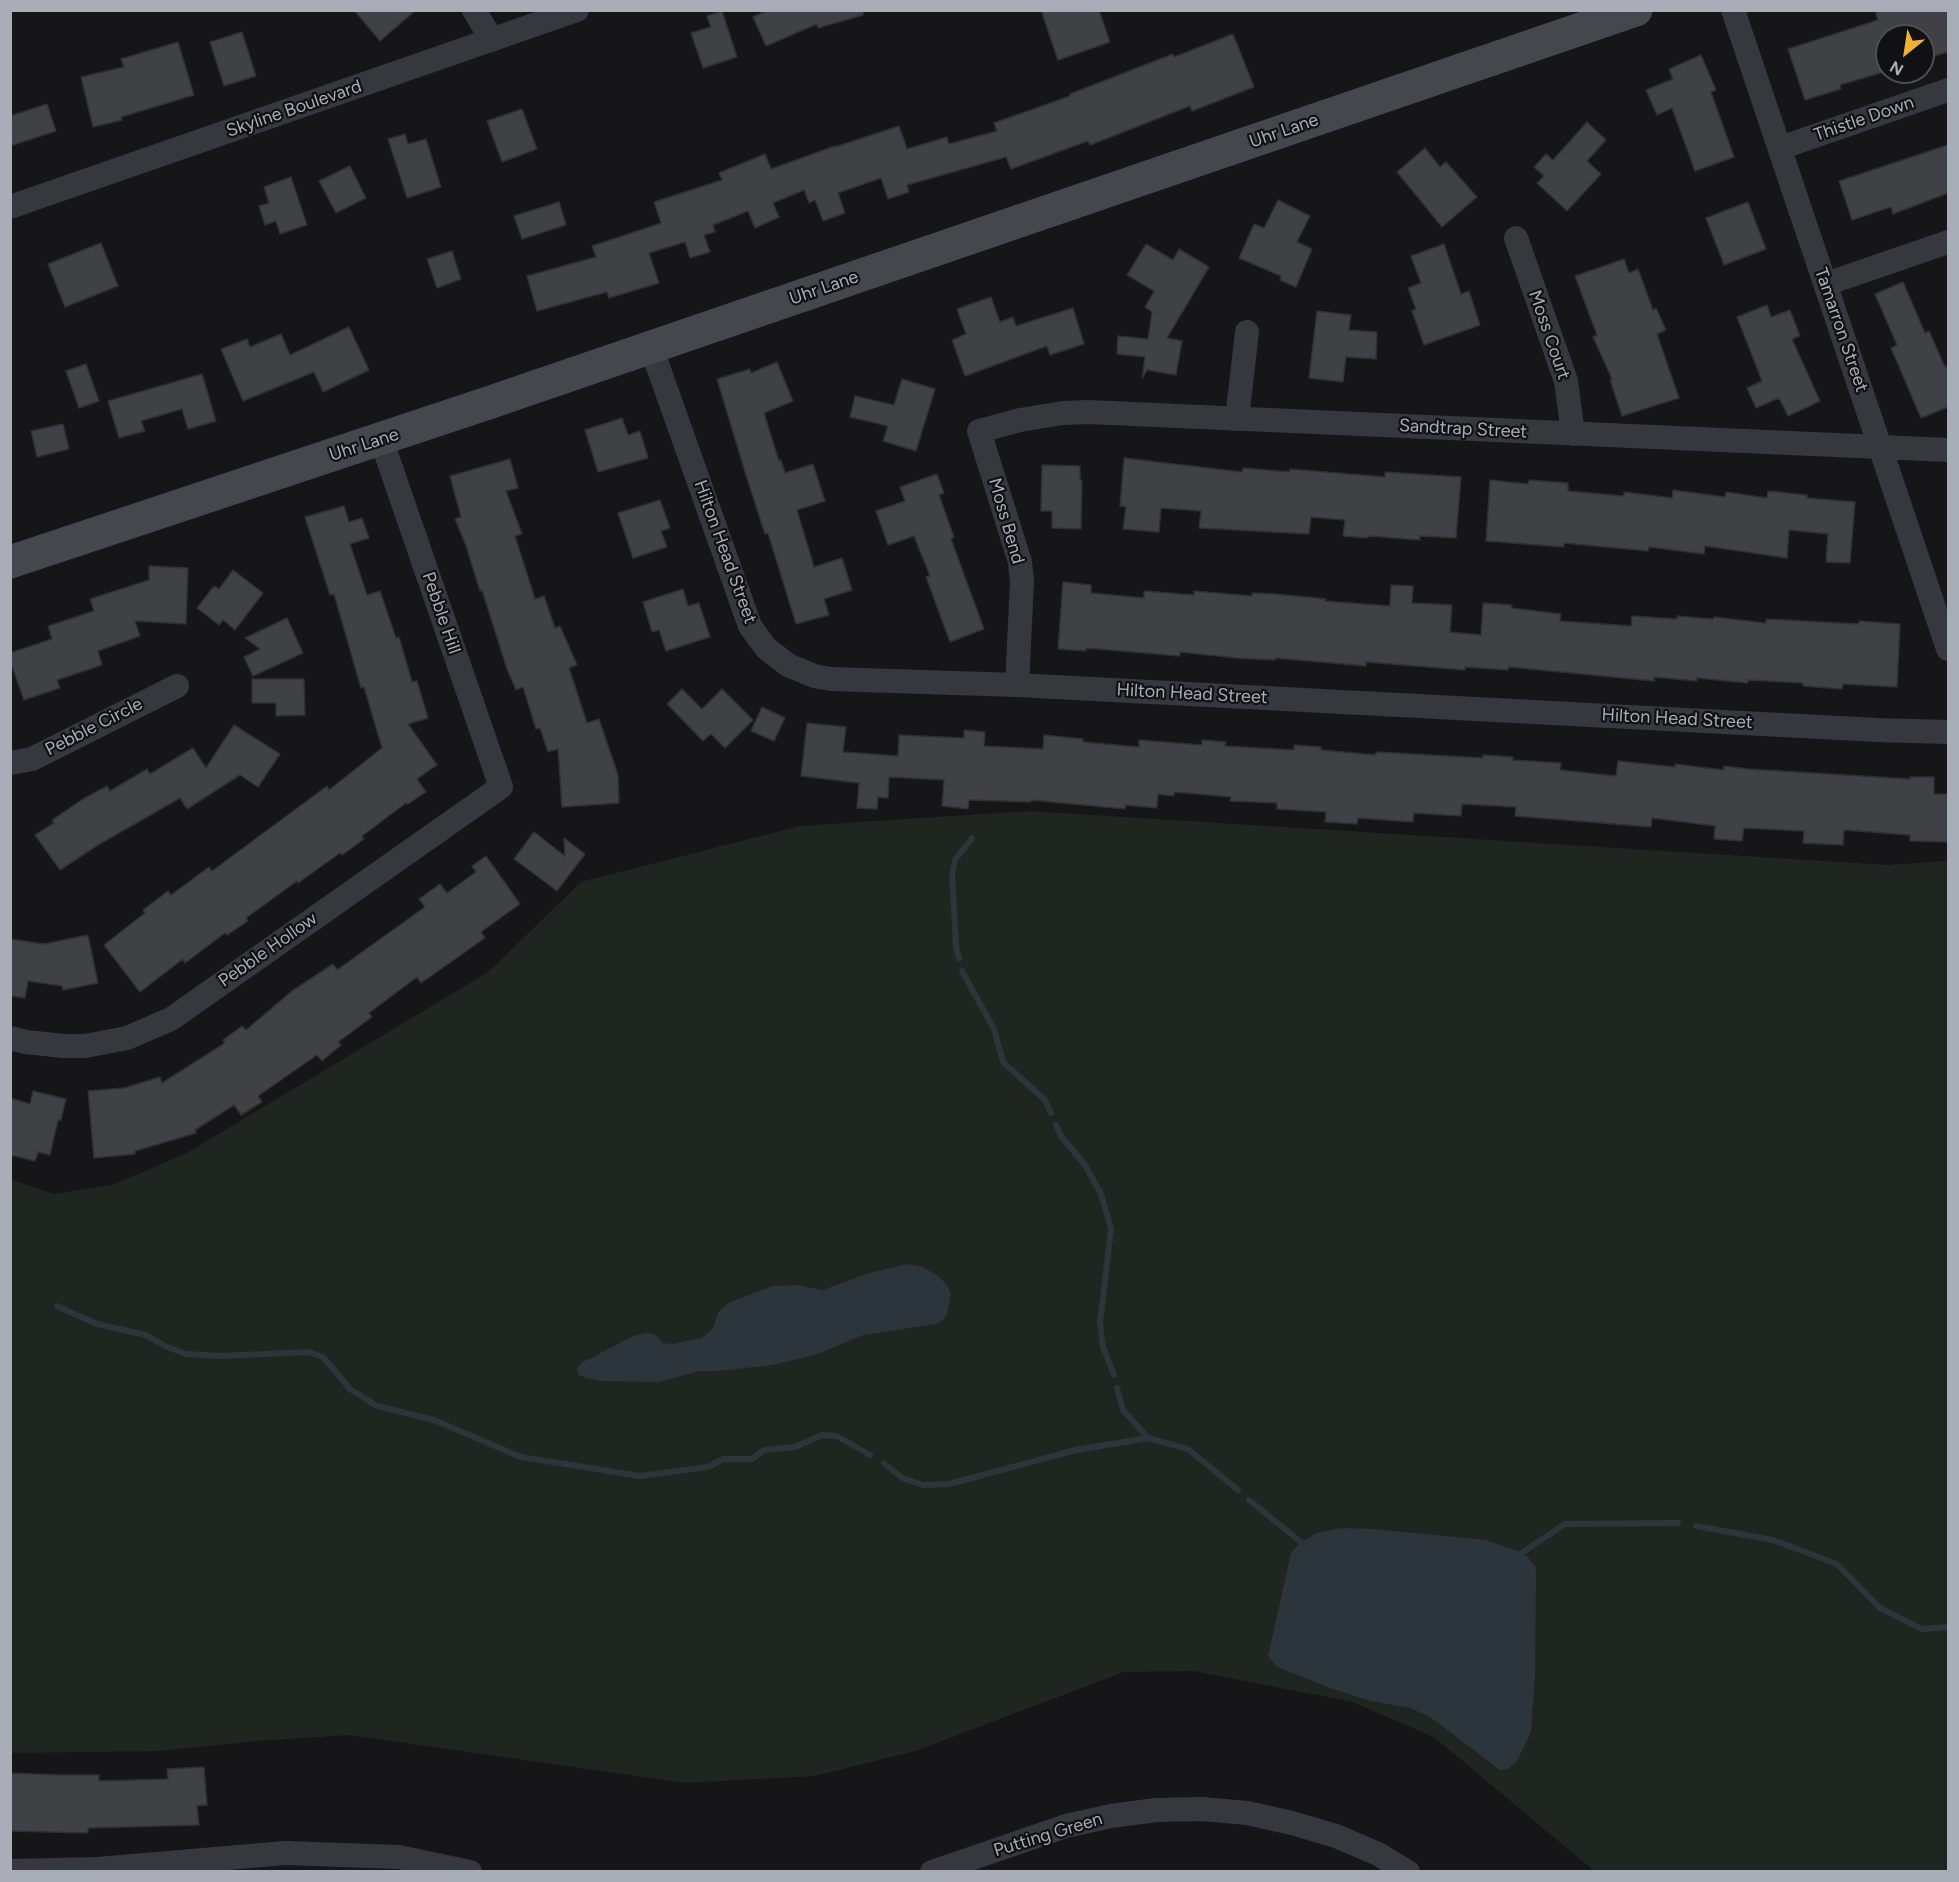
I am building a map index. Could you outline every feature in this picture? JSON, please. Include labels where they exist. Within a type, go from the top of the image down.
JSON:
[{"type":"street","points":[[474,10],[492,40]]},
{"type":"street","name":"Skyline Boulevard","points":[[10,207],[577,10]]},
{"type":"street","name":"Uhr Lane","points":[[10,562],[381,439],[1636,10]]},
{"type":"street","name":"Tamarron Street","points":[[1733,10],[1948,649]]},
{"type":"street","name":"Thistle Down","points":[[1780,148],[1948,90]]},
{"type":"street","name":"Moss Court","points":[[1516,238],[1566,381],[1573,434]]},
{"type":"street","points":[[1826,284],[1948,243]]},
{"type":"street","points":[[1237,419],[1247,332]]},
{"type":"street","name":"Hilton Head Street","points":[[651,347],[750,626],[765,648],[788,665],[823,677],[1948,732]]},
{"type":"street","name":"Sandtrap Street","points":[[979,431],[1063,412],[1948,450]]},
{"type":"street","name":"Moss Bend","points":[[979,431],[1020,562],[1022,582],[1017,685]]},
{"type":"street","name":"Pebble Hill","points":[[381,439],[501,787]]},
{"type":"street","name":"Pebble Circle","points":[[10,763],[32,759],[177,686]]},
{"type":"street","name":"Pebble Hollow","points":[[10,1038],[63,1046],[85,1046],[127,1038],[171,1019],[501,787]]},
{"type":"street","name":"Putting Green","points":[[932,1872],[1066,1826],[1111,1816],[1202,1809],[1247,1813],[1292,1822],[1336,1836],[1378,1854],[1408,1872]]},
{"type":"street","points":[[10,1871],[98,1869],[285,1853],[323,1863],[399,1857],[470,1872]]},
{"type":"shaded area","points":[[1029,811],[1887,865],[1948,861],[1948,1871],[1594,1871],[1435,1738],[1353,1702],[1193,1671],[1124,1672],[915,1751],[815,1776],[685,1783],[349,1735],[256,1741],[160,1751],[11,1753],[10,1179],[54,1194],[115,1184],[185,1154],[488,972],[581,882],[800,826]]},
{"type":"shaded area","points":[[907,1264],[923,1267],[947,1285],[951,1294],[947,1314],[936,1324],[863,1335],[815,1355],[772,1365],[699,1371],[659,1382],[603,1381],[585,1378],[578,1374],[577,1368],[583,1362],[636,1335],[648,1333],[656,1335],[663,1343],[672,1344],[701,1338],[713,1329],[718,1312],[730,1302],[773,1286],[796,1285],[823,1290],[866,1274]]},
{"type":"shaded area","points":[[1341,1528],[1486,1540],[1524,1553],[1536,1567],[1535,1675],[1531,1732],[1517,1761],[1508,1769],[1500,1770],[1433,1719],[1411,1708],[1371,1701],[1336,1690],[1277,1667],[1268,1656],[1291,1553],[1300,1543],[1317,1533]]},
{"type":"building","points":[[354,10],[416,10],[380,41]]},
{"type":"building","points":[[768,10],[863,10],[863,15],[818,28],[817,24],[766,46],[753,17]]},
{"type":"building","points":[[1041,10],[1099,10],[1110,42],[1058,60]]},
{"type":"building","points":[[1875,10],[1948,10],[1948,52],[1935,56],[1935,24],[1875,24],[1875,75],[1840,85],[1841,89],[1805,100],[1788,49],[1878,20]]},
{"type":"building","points":[[722,11],[737,57],[703,68],[691,33],[711,27],[707,16]]},
{"type":"building","points":[[242,32],[256,76],[224,86],[210,42]]},
{"type":"building","points":[[1233,34],[1254,87],[1192,111],[1190,106],[1090,145],[1088,141],[1011,169],[1006,157],[907,185],[909,192],[888,199],[881,178],[838,193],[845,213],[823,221],[815,200],[809,203],[804,190],[773,203],[779,217],[755,228],[748,211],[713,225],[715,232],[704,235],[710,252],[690,258],[685,242],[649,253],[659,283],[609,298],[607,292],[537,311],[527,276],[596,257],[592,246],[661,223],[654,202],[722,180],[719,173],[765,154],[771,169],[899,126],[907,149],[947,137],[949,144],[997,131],[994,123],[1070,96],[1070,94],[1173,54],[1174,57]]},
{"type":"building","points":[[178,42],[194,95],[121,117],[122,120],[93,127],[81,77],[124,67],[121,59]]},
{"type":"building","points":[[1701,55],[1716,90],[1711,92],[1734,157],[1695,171],[1672,108],[1657,115],[1646,90],[1673,79],[1669,69]]},
{"type":"building","points":[[47,104],[56,131],[10,146],[10,116]]},
{"type":"building","points":[[522,109],[537,149],[502,162],[487,121]]},
{"type":"building","points":[[1587,122],[1606,140],[1587,161],[1601,174],[1567,211],[1537,183],[1544,176],[1534,167],[1546,154],[1553,160]]},
{"type":"building","points":[[405,134],[408,144],[426,139],[441,187],[407,198],[388,139]]},
{"type":"building","points":[[1948,145],[1948,193],[1893,214],[1891,207],[1852,220],[1839,181]]},
{"type":"building","points":[[1425,148],[1440,167],[1446,162],[1477,197],[1442,227],[1397,172]]},
{"type":"building","points":[[350,166],[366,198],[336,213],[319,181]]},
{"type":"building","points":[[291,177],[307,225],[280,234],[276,221],[265,225],[259,206],[269,203],[264,187]]},
{"type":"building","points":[[1278,200],[1310,216],[1297,242],[1312,249],[1296,287],[1280,280],[1281,276],[1239,258],[1254,224],[1264,228]]},
{"type":"building","points":[[559,202],[566,225],[522,239],[514,216]]},
{"type":"building","points":[[1748,202],[1766,249],[1724,265],[1706,218]]},
{"type":"building","points":[[101,243],[118,286],[65,307],[48,264]]},
{"type":"building","points":[[1146,244],[1173,260],[1179,249],[1209,267],[1167,338],[1182,341],[1176,375],[1147,370],[1142,379],[1145,357],[1117,354],[1118,336],[1148,339],[1152,312],[1145,307],[1154,291],[1127,275]]},
{"type":"building","points":[[1444,244],[1461,294],[1469,291],[1480,325],[1424,345],[1412,311],[1416,309],[1408,288],[1421,283],[1411,256]]},
{"type":"building","points":[[452,251],[461,279],[437,288],[427,259]]},
{"type":"building","points":[[1624,259],[1629,273],[1638,269],[1653,310],[1656,308],[1666,330],[1657,334],[1679,398],[1622,416],[1610,380],[1612,379],[1593,337],[1597,335],[1575,276]]},
{"type":"building","points":[[1903,282],[1925,333],[1929,331],[1945,367],[1948,366],[1948,407],[1921,418],[1891,348],[1897,345],[1875,294]]},
{"type":"building","points":[[991,297],[1000,322],[1013,317],[1016,326],[1073,308],[1084,344],[1050,355],[1047,346],[965,376],[952,340],[966,334],[957,309]]},
{"type":"building","points":[[1767,305],[1771,317],[1790,310],[1800,336],[1792,339],[1820,401],[1788,416],[1779,398],[1756,408],[1747,388],[1762,381],[1737,317]]},
{"type":"building","points":[[1317,311],[1351,315],[1349,330],[1377,332],[1376,359],[1346,357],[1343,382],[1309,378]]},
{"type":"building","points":[[349,327],[369,370],[323,392],[314,372],[243,401],[221,349],[247,339],[250,347],[281,334],[290,355]]},
{"type":"building","points":[[777,362],[793,401],[764,413],[779,461],[781,460],[785,473],[813,464],[825,501],[797,510],[814,567],[842,558],[852,590],[824,599],[829,615],[796,624],[768,533],[765,534],[745,472],[717,379],[750,369],[751,373]]},
{"type":"building","points":[[86,364],[99,401],[79,408],[66,371]]},
{"type":"building","points":[[202,374],[216,421],[188,429],[182,409],[141,421],[145,431],[119,438],[108,401]]},
{"type":"building","points":[[902,379],[935,389],[916,451],[883,441],[888,426],[850,417],[855,396],[894,405]]},
{"type":"building","points":[[622,418],[628,435],[640,431],[648,458],[598,472],[585,430]]},
{"type":"building","points":[[63,424],[69,449],[37,457],[31,431]]},
{"type":"building","points":[[1124,458],[1242,472],[1243,468],[1290,472],[1290,469],[1385,477],[1385,472],[1461,477],[1456,538],[1420,536],[1420,540],[1343,536],[1345,520],[1311,517],[1309,534],[1199,528],[1201,511],[1161,508],[1159,532],[1123,529],[1126,507],[1120,506]]},
{"type":"building","points":[[510,459],[518,488],[506,491],[522,534],[515,536],[535,599],[544,596],[555,628],[560,626],[577,665],[569,668],[587,723],[599,719],[618,775],[619,803],[562,807],[558,749],[548,752],[540,728],[536,729],[523,687],[516,690],[455,519],[461,517],[450,476]]},
{"type":"building","points":[[1042,465],[1080,466],[1081,529],[1052,528],[1052,511],[1041,511]]},
{"type":"building","points":[[937,474],[944,493],[939,495],[954,537],[951,539],[984,629],[950,642],[926,577],[930,576],[914,536],[888,545],[876,511],[905,501],[900,487]]},
{"type":"building","points":[[1490,480],[1528,484],[1529,480],[1568,483],[1568,491],[1624,496],[1624,492],[1672,498],[1673,490],[1725,497],[1726,492],[1767,498],[1768,491],[1807,495],[1807,498],[1855,502],[1850,563],[1826,562],[1828,534],[1789,530],[1787,558],[1705,546],[1704,554],[1649,547],[1648,551],[1564,543],[1564,547],[1486,541]]},
{"type":"building","points":[[660,500],[670,528],[661,531],[667,547],[633,558],[618,513]]},
{"type":"building","points":[[344,506],[349,522],[362,518],[369,538],[350,544],[367,595],[380,591],[396,638],[399,637],[412,682],[417,681],[428,718],[408,724],[437,765],[417,779],[426,792],[408,804],[406,803],[362,836],[364,839],[342,855],[340,853],[298,883],[297,881],[246,918],[248,921],[227,935],[225,933],[185,963],[183,959],[140,992],[104,945],[145,913],[143,910],[168,891],[171,895],[209,867],[212,871],[327,786],[329,790],[382,748],[364,687],[361,688],[334,594],[330,595],[305,517]]},
{"type":"building","points":[[149,566],[188,568],[186,624],[135,621],[140,636],[98,651],[102,665],[57,680],[60,688],[24,700],[10,661],[10,653],[52,639],[48,626],[94,611],[90,599],[149,580]]},
{"type":"building","points":[[233,570],[263,593],[235,630],[223,620],[219,625],[197,608],[214,586],[219,589]]},
{"type":"building","points":[[1063,582],[1091,585],[1091,593],[1144,598],[1144,591],[1194,595],[1194,591],[1252,596],[1252,593],[1275,594],[1390,606],[1391,585],[1413,586],[1412,603],[1452,605],[1450,632],[1481,635],[1483,603],[1512,605],[1511,608],[1561,614],[1560,621],[1631,626],[1632,616],[1677,619],[1677,616],[1713,619],[1714,617],[1766,623],[1766,619],[1900,624],[1897,687],[1843,684],[1842,689],[1803,686],[1803,683],[1748,680],[1748,683],[1697,678],[1697,681],[1654,677],[1654,681],[1509,667],[1508,670],[1465,667],[1465,670],[1366,662],[1366,666],[1275,658],[1275,660],[1236,658],[1180,652],[1180,656],[1086,648],[1086,651],[1058,649]]},
{"type":"building","points":[[683,589],[688,606],[699,603],[710,637],[666,651],[659,630],[652,632],[643,602]]},
{"type":"building","points":[[287,618],[303,653],[253,676],[244,657],[260,649],[245,638]]},
{"type":"building","points":[[252,679],[304,679],[305,715],[276,716],[276,703],[252,703]]},
{"type":"building","points":[[682,689],[702,709],[722,689],[753,720],[725,748],[711,734],[703,741],[667,704]]},
{"type":"building","points":[[762,707],[785,718],[774,741],[751,731]]},
{"type":"building","points":[[807,723],[846,727],[843,752],[898,756],[899,735],[964,738],[964,730],[985,732],[984,746],[1043,749],[1044,735],[1083,739],[1083,742],[1139,747],[1139,740],[1202,745],[1202,740],[1226,742],[1225,746],[1294,750],[1294,745],[1376,755],[1376,752],[1483,758],[1483,755],[1513,757],[1512,760],[1561,763],[1560,770],[1616,776],[1618,761],[1675,767],[1675,764],[1723,770],[1724,766],[1910,779],[1910,777],[1934,777],[1934,794],[1948,794],[1948,842],[1910,841],[1910,835],[1844,830],[1843,845],[1803,843],[1804,831],[1744,828],[1742,841],[1714,839],[1715,826],[1652,818],[1651,827],[1515,816],[1516,807],[1462,804],[1461,816],[1414,813],[1413,822],[1358,818],[1357,824],[1325,822],[1326,812],[1277,809],[1277,803],[1230,801],[1231,797],[1174,792],[1174,796],[1158,794],[1157,808],[1126,805],[1125,809],[1031,800],[1031,802],[969,800],[968,809],[942,806],[944,780],[889,777],[888,798],[878,797],[877,809],[857,808],[859,783],[801,776]]},
{"type":"building","points":[[234,725],[280,754],[258,787],[240,775],[187,809],[180,798],[98,845],[60,870],[35,835],[83,799],[107,786],[110,791],[147,769],[150,774],[193,748],[206,768]]},
{"type":"building","points":[[534,832],[565,856],[564,838],[585,854],[557,891],[514,859]]},
{"type":"building","points":[[486,856],[520,904],[481,932],[485,938],[421,983],[417,977],[369,1013],[372,1017],[338,1042],[341,1045],[322,1061],[317,1055],[258,1096],[262,1102],[241,1115],[234,1105],[195,1130],[196,1133],[135,1151],[135,1154],[94,1158],[88,1091],[124,1088],[160,1077],[162,1083],[225,1043],[223,1040],[242,1026],[246,1030],[292,991],[333,964],[337,970],[425,907],[419,899],[440,884],[447,893],[476,872],[472,866]]},
{"type":"building","points":[[88,935],[98,983],[63,990],[62,986],[28,981],[25,998],[10,996],[10,939],[44,944]]},
{"type":"building","points":[[33,1091],[66,1099],[61,1120],[58,1120],[50,1155],[38,1152],[35,1161],[10,1155],[10,1098],[30,1104]]},
{"type":"building","points":[[204,1767],[207,1805],[197,1806],[199,1825],[88,1828],[88,1833],[10,1831],[10,1773],[99,1775],[99,1781],[168,1779],[167,1769]]},
{"type":"waterway","points":[[959,959],[956,946],[952,875],[955,860],[972,838]]},
{"type":"waterway","points":[[962,971],[994,1029],[1003,1062],[1045,1100],[1051,1113]]},
{"type":"waterway","points":[[1056,1125],[1061,1136],[1085,1165],[1101,1194],[1111,1229],[1100,1323],[1103,1347],[1114,1375]]},
{"type":"waterway","points":[[57,1306],[97,1324],[146,1335],[186,1354],[221,1356],[308,1352],[323,1357],[350,1389],[377,1406],[434,1420],[521,1457],[640,1476],[708,1467],[723,1459],[752,1459],[764,1450],[795,1447],[822,1435],[837,1436],[870,1455]]},
{"type":"waterway","points":[[1117,1388],[1123,1410],[1148,1438]]},
{"type":"waterway","points":[[884,1463],[902,1478],[923,1485],[949,1484],[1076,1450],[1148,1438],[1188,1449],[1238,1490]]},
{"type":"waterway","points":[[1249,1500],[1307,1547]]},
{"type":"waterway","points":[[1517,1556],[1565,1524],[1678,1523]]},
{"type":"waterway","points":[[1696,1526],[1773,1540],[1837,1564],[1880,1608],[1922,1629],[1948,1627]]}]
